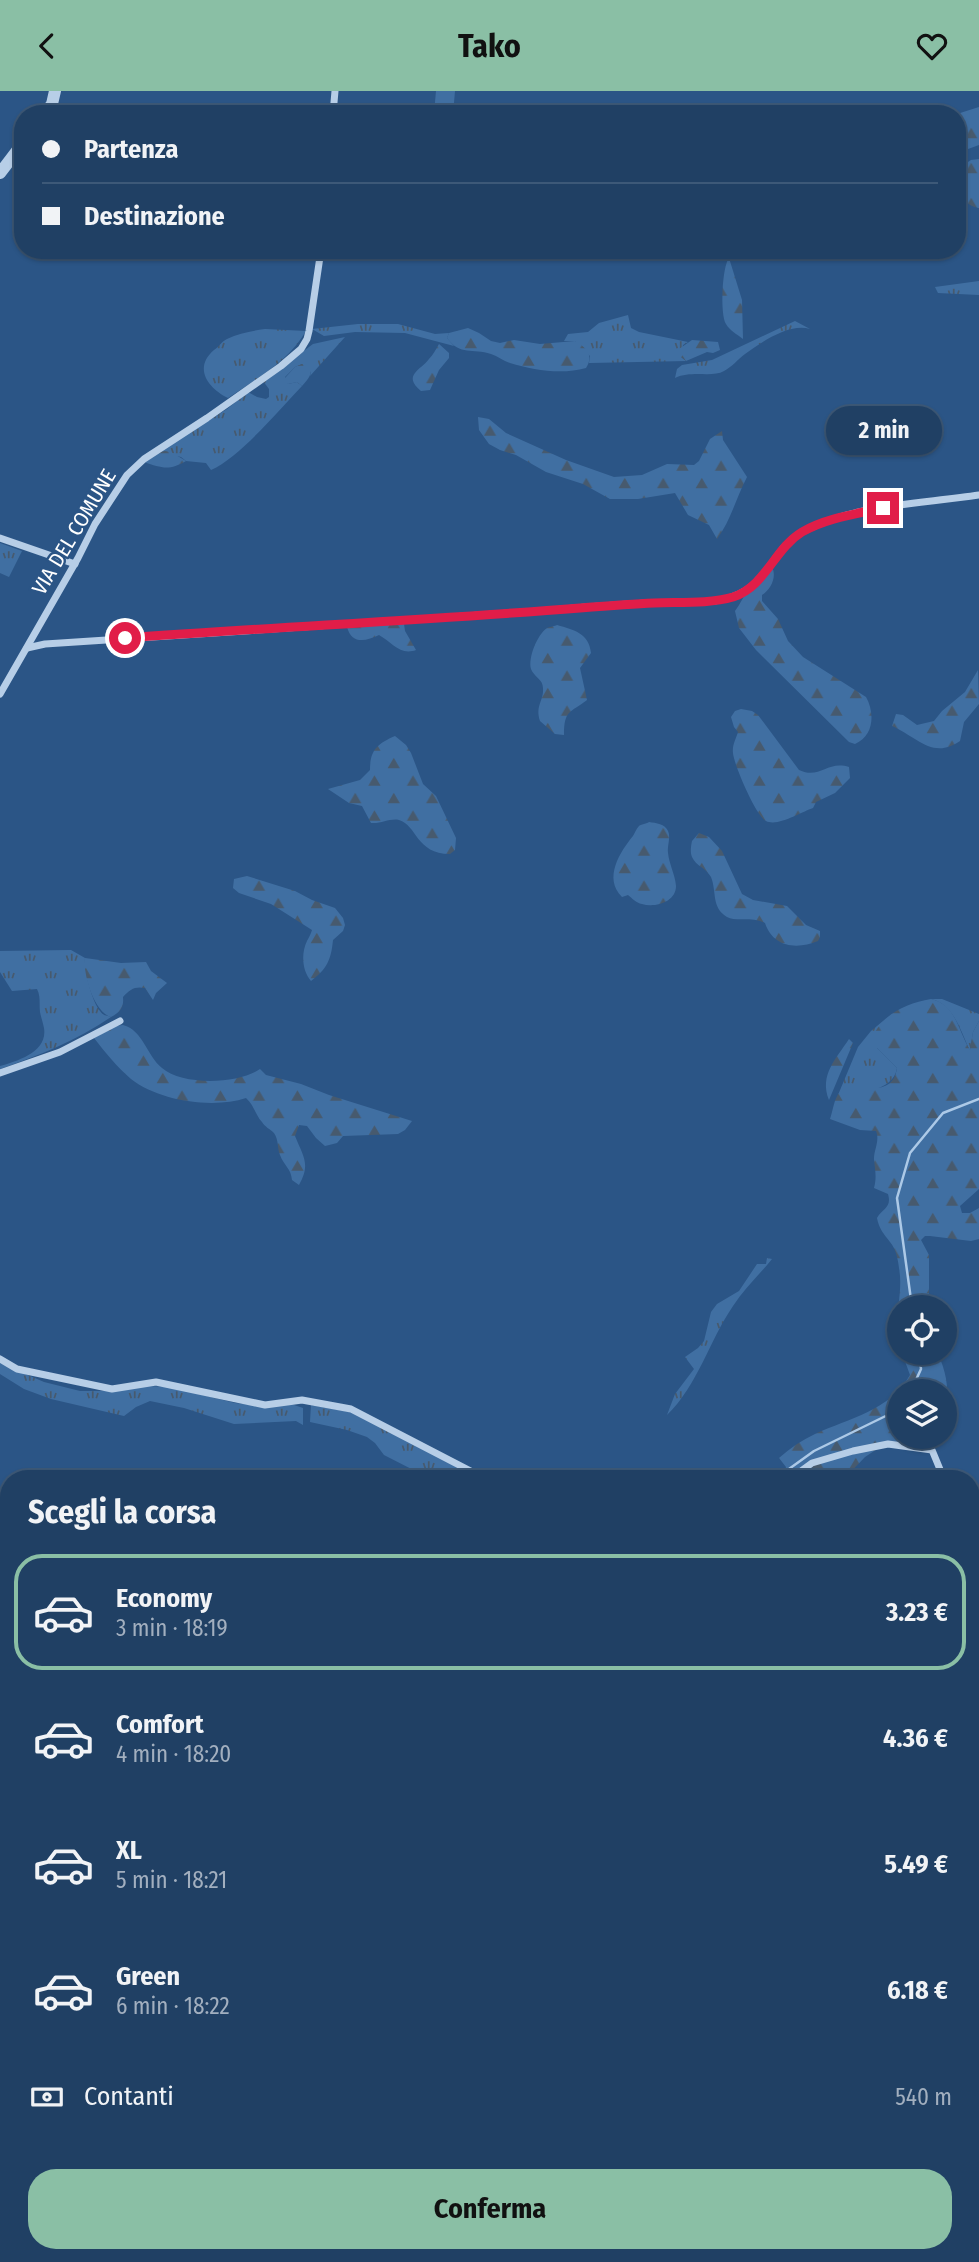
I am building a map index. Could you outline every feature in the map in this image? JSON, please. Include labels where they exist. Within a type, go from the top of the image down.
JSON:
[{"type":"street","points":[[0,173],[14,155]]},
{"type":"street","name":"VIA DEL COMUNE","points":[[0,694],[95,524],[127,475],[144,459],[207,418],[302,349],[307,339],[320,259]]},
{"type":"street","points":[[27,648],[85,641],[718,600],[746,591],[764,576],[780,552],[801,533],[837,518],[883,508],[979,495]]},
{"type":"street","points":[[0,538],[75,564]]},
{"type":"street","points":[[0,1073],[60,1052],[120,1021]]},
{"type":"street","points":[[0,1359],[17,1369],[112,1389],[156,1383],[265,1405],[302,1400],[351,1409],[469,1470]]},
{"type":"street","points":[[803,1470],[813,1463],[888,1444],[932,1450],[940,1470]]},
{"type":"green space","points":[[436,91],[455,91],[454,105],[435,105]]},
{"type":"green space","points":[[979,107],[979,145],[966,150],[966,111]]},
{"type":"green space","points":[[979,159],[979,208],[966,201],[966,163]]},
{"type":"green space","points":[[729,259],[742,300],[743,339],[730,329],[724,319],[723,280]]},
{"type":"green space","points":[[979,281],[979,295],[938,293],[935,287]]},
{"type":"green space","points":[[628,315],[631,328],[639,332],[688,342],[683,345],[681,357],[686,361],[589,363],[590,356],[575,341],[564,341],[568,334],[588,332],[599,323]]},
{"type":"green space","points":[[795,321],[810,329],[793,329],[776,335],[719,373],[675,378],[677,369],[682,365],[712,360]]},
{"type":"green space","points":[[358,324],[398,324],[435,334],[449,333],[447,338],[454,346],[405,333],[355,332],[324,336],[312,329]]},
{"type":"green space","points":[[468,328],[500,343],[514,340],[540,344],[575,341],[588,352],[588,363],[586,368],[577,370],[538,370],[510,363],[484,352],[462,349],[447,338],[449,333]]},
{"type":"green space","points":[[265,329],[306,331],[290,352],[271,369],[228,398],[214,389],[204,370],[208,357],[227,339]]},
{"type":"green space","points":[[345,337],[310,376],[311,372],[302,364],[285,377],[288,384],[297,382],[302,386],[259,432],[222,464],[211,470],[206,463],[186,461],[181,457],[159,452],[227,409],[248,392],[266,399],[269,397],[269,389],[263,381],[313,344]]},
{"type":"green space","points":[[692,340],[718,342],[720,350],[686,361],[681,357],[679,349]]},
{"type":"green space","points":[[439,344],[449,353],[449,358],[439,370],[430,390],[421,391],[413,377]]},
{"type":"green space","points":[[309,365],[311,371],[302,386],[297,382],[285,382],[285,378],[295,367]]},
{"type":"green space","points":[[478,417],[489,419],[506,433],[566,460],[614,477],[642,475],[667,464],[694,465],[699,461],[710,439],[722,431],[723,440],[747,477],[717,539],[709,525],[688,515],[675,493],[638,499],[610,499],[583,484],[546,472],[489,444],[479,430]]},
{"type":"green space","points":[[165,451],[186,461],[165,467],[144,462],[159,452]]},
{"type":"green space","points":[[0,543],[22,551],[9,577],[0,573]]},
{"type":"green space","points":[[766,566],[772,567],[773,579],[762,595],[762,601],[778,619],[788,641],[803,657],[866,697],[869,703],[869,730],[866,736],[855,744],[849,742],[756,650],[739,628],[735,611],[752,581]]},
{"type":"green space","points":[[404,624],[416,650],[401,650],[379,635],[364,640],[356,639],[347,627]]},
{"type":"green space","points":[[557,625],[584,637],[591,653],[580,668],[587,700],[567,716],[564,735],[555,734],[540,721],[538,711],[543,685],[532,672],[530,664],[540,636],[547,628]]},
{"type":"green space","points":[[978,670],[979,704],[964,722],[960,741],[950,746],[933,748],[892,726],[896,714],[903,715],[917,725],[934,721],[965,692]]},
{"type":"green space","points":[[741,709],[758,715],[799,770],[813,773],[835,766],[849,767],[850,778],[835,793],[816,802],[813,808],[783,821],[766,821],[751,800],[734,759],[733,747],[738,732],[731,717],[735,711]]},
{"type":"green space","points":[[395,736],[411,753],[423,784],[436,796],[456,838],[455,850],[450,854],[439,853],[424,845],[410,827],[399,820],[371,823],[362,806],[349,803],[328,789],[360,780],[370,770],[371,757],[376,749]]},
{"type":"green space","points":[[649,822],[663,825],[668,831],[669,857],[676,886],[669,900],[653,905],[636,902],[628,895],[622,897],[614,882],[616,865],[623,850],[639,826]]},
{"type":"green space","points":[[699,833],[709,837],[722,851],[742,894],[753,900],[787,906],[806,925],[820,931],[818,941],[794,946],[779,942],[765,923],[731,918],[722,913],[716,904],[711,877],[691,855],[692,841]]},
{"type":"green space","points":[[247,876],[295,891],[335,908],[343,918],[343,931],[333,940],[327,963],[311,981],[304,967],[303,956],[312,930],[271,904],[239,893],[233,888],[234,879]]},
{"type":"green space","points":[[71,950],[85,958],[87,978],[94,1000],[102,1014],[111,1017],[57,1047],[0,1069],[0,1066],[22,1058],[36,1049],[44,1036],[44,1028],[37,989],[12,991],[0,972],[0,951]]},
{"type":"green space","points":[[85,958],[121,963],[146,962],[151,971],[167,983],[156,993],[153,1000],[145,988],[130,990],[123,997],[121,1009],[111,1017],[99,1008],[91,992]]},
{"type":"green space","points":[[931,999],[942,999],[979,1014],[970,1051],[951,1013],[939,1002]]},
{"type":"green space","points":[[931,999],[946,1006],[970,1050],[973,1032],[979,1021],[979,1189],[960,1206],[962,1213],[970,1213],[979,1208],[979,1239],[971,1241],[925,1236],[921,1240],[929,1255],[929,1295],[899,1295],[898,1261],[877,1218],[888,1205],[889,1199],[888,1194],[874,1188],[876,1131],[860,1130],[830,1119],[840,1092],[855,1088],[881,1087],[894,1078],[897,1068],[877,1048],[875,1032],[899,1009]]},
{"type":"green space","points":[[889,1016],[878,1028],[877,1048],[897,1068],[894,1076],[882,1087],[838,1095],[858,1047],[871,1031]]},
{"type":"green space","points":[[123,1025],[135,1032],[162,1068],[183,1078],[225,1080],[239,1078],[260,1069],[266,1075],[412,1121],[398,1134],[343,1136],[337,1143],[325,1146],[307,1126],[299,1125],[295,1136],[303,1155],[305,1171],[299,1185],[292,1180],[279,1152],[274,1133],[263,1124],[246,1098],[218,1103],[187,1101],[156,1093],[131,1079],[94,1038]]},
{"type":"green space","points":[[849,1039],[853,1043],[829,1100],[826,1083],[830,1068]]},
{"type":"green space","points":[[767,1258],[772,1259],[733,1306],[695,1377],[667,1415],[675,1394],[694,1369],[685,1357],[704,1341],[711,1312],[717,1304],[739,1291],[757,1264],[766,1264]]},
{"type":"green space","points":[[0,1363],[44,1382],[80,1391],[170,1387],[235,1403],[269,1407],[291,1404],[303,1408],[303,1425],[296,1421],[234,1424],[184,1408],[150,1401],[124,1416],[51,1399],[24,1389],[0,1374]]},
{"type":"green space","points":[[906,1365],[943,1365],[946,1379],[907,1379],[910,1375]]},
{"type":"green space","points":[[887,1400],[887,1447],[880,1447],[853,1470],[785,1470],[779,1458],[787,1451],[810,1436]]},
{"type":"green space","points":[[311,1405],[355,1413],[466,1470],[413,1470],[384,1455],[367,1437],[310,1422]]},
{"type":"waterway","points":[[910,1295],[897,1198],[910,1153],[943,1113],[979,1099]]},
{"type":"waterway","points":[[916,1379],[920,1365]]},
{"type":"waterway","points":[[788,1470],[814,1451],[887,1415]]},
{"type":"route","points":[[125,638],[718,600],[746,591],[764,576],[780,552],[801,533],[837,518],[883,508]]}]
